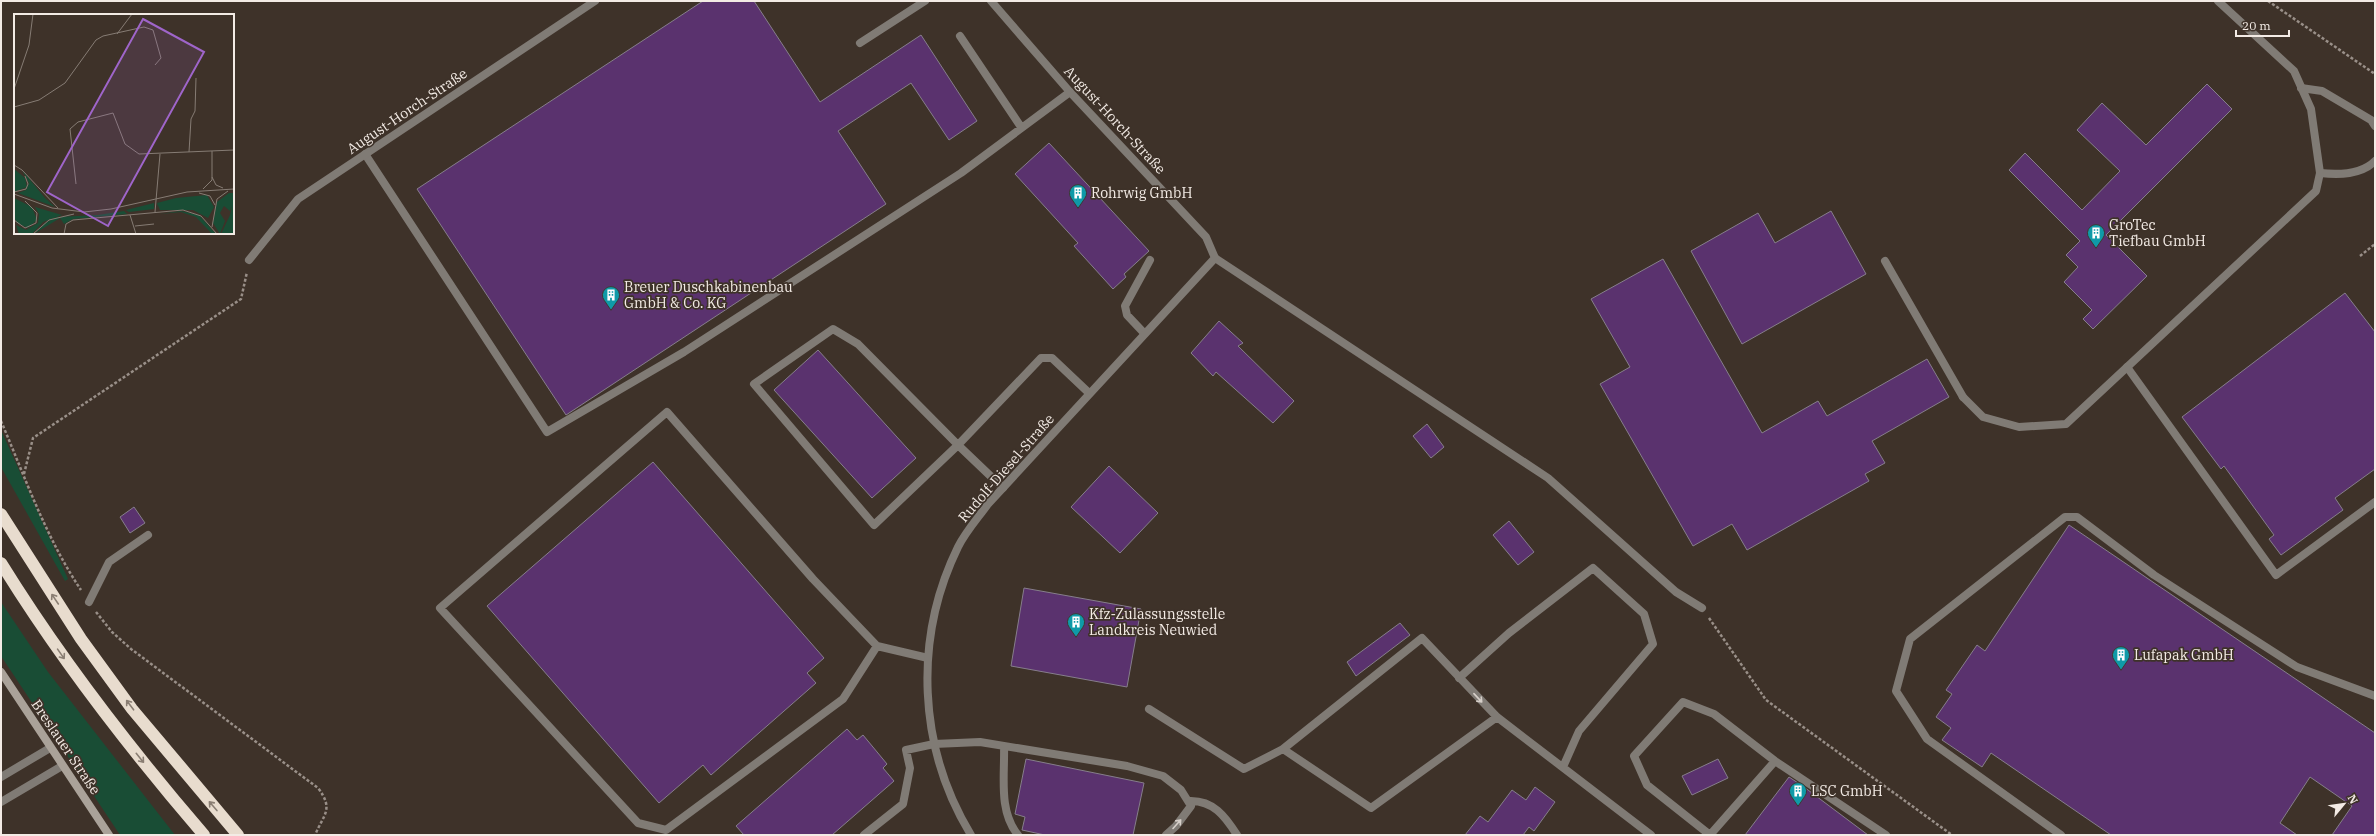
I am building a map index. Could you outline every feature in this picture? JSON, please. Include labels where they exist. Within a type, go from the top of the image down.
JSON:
[{"type":"highway","points":[[1,514],[76,632],[132,709],[238,835]]},
{"type":"highway","points":[[1,564],[46,633],[98,706],[204,835]]},
{"type":"street","name":"August-Horch-Straße","points":[[249,260],[298,199],[595,1]]},
{"type":"street","points":[[860,43],[925,1]]},
{"type":"street","name":"August-Horch-Straße","points":[[991,1],[1070,92],[1206,237],[1215,258]]},
{"type":"street","points":[[1885,261],[1963,397],[1983,417],[2018,427],[2066,424],[2316,191],[2320,173],[2311,109],[2294,71],[2218,1]]},
{"type":"street","points":[[960,36],[1021,127]]},
{"type":"street","points":[[2301,88],[2322,91],[2371,120],[2375,126]]},
{"type":"street","points":[[365,154],[547,432],[684,352],[961,173],[1070,92]]},
{"type":"street","points":[[2320,173],[2336,175],[2360,171],[2375,161]]},
{"type":"street","points":[[1215,258],[1548,478],[1676,592],[1702,608]]},
{"type":"street","name":"Rudolf-Diesel-Straße","points":[[971,835],[950,795],[934,744],[929,716],[928,658],[937,602],[959,545],[1003,488],[1144,333],[1215,258]]},
{"type":"street","points":[[1144,333],[1127,315],[1125,306],[1150,260]]},
{"type":"street","points":[[1003,488],[958,445],[858,344],[833,329],[754,384],[874,524],[958,445],[1041,358],[1052,358],[1089,393]]},
{"type":"street","points":[[2127,367],[2276,575],[2375,502]]},
{"type":"street","points":[[877,646],[843,699],[666,830],[638,823],[440,608],[667,412],[803,567],[877,646],[928,658]]},
{"type":"street","points":[[2061,835],[1927,739],[1896,691],[1910,639],[2064,517],[2076,517],[2154,575],[2297,667],[2375,696]]},
{"type":"street","points":[[89,602],[109,562],[148,535]]},
{"type":"street","points":[[1459,678],[1509,633],[1593,568],[1644,614],[1653,644],[1579,731],[1563,767]]},
{"type":"street","points":[[1149,709],[1244,769],[1283,749],[1422,638],[1497,717],[1651,835]]},
{"type":"street","name":"Breslauer Straße","points":[[1,672],[109,835]]},
{"type":"street","points":[[1775,761],[1710,835],[1647,785],[1634,756],[1683,702],[1714,714],[1775,761],[1886,835]]},
{"type":"street","points":[[1283,749],[1371,808],[1497,717]]},
{"type":"street","points":[[864,835],[902,804],[910,768],[906,750],[934,744],[980,742],[1127,766],[1163,776],[1173,782],[1189,801],[1190,806],[1188,812],[1166,835]]},
{"type":"street","points":[[1004,746],[1005,806],[1011,824],[1018,835]]},
{"type":"street","points":[[1,777],[50,748]]},
{"type":"street","points":[[1,802],[62,766]]},
{"type":"street","points":[[1189,801],[1197,800],[1216,808],[1227,820],[1237,835]]},
{"type":"path","points":[[2268,1],[2375,74]]},
{"type":"path","points":[[2360,256],[2375,244]]},
{"type":"path","points":[[24,475],[33,438],[241,299],[249,260]]},
{"type":"path","points":[[1702,608],[1766,700],[1952,835]]},
{"type":"path","points":[[232,723],[318,788],[326,799],[328,808],[315,835]]},
{"type":"green space","points":[[1,430],[68,579],[65,581],[1,467]]},
{"type":"green space","points":[[1,602],[48,672],[175,835],[120,835],[1,656]]},
{"type":"building","name":"Breuer Duschkabinenbau GmbH & Co. KG","points":[[703,1],[754,1],[820,102],[921,35],[977,121],[949,140],[911,83],[838,131],[886,204],[566,415],[417,189]]},
{"type":"building","points":[[2207,84],[2232,109],[2106,235],[2147,276],[2093,329],[2083,319],[2092,310],[2064,282],[2078,267],[2066,255],[2080,241],[2009,170],[2025,153],[2082,210],[2120,171],[2077,130],[2102,103],[2146,145]]},
{"type":"building","name":"Rohrwig GmbH","points":[[1049,143],[1149,251],[1124,274],[1126,277],[1113,289],[1074,246],[1078,243],[1015,174]]},
{"type":"building","points":[[1831,211],[1866,274],[1742,344],[1691,251],[1758,213],[1775,243]]},
{"type":"building","points":[[1663,259],[1762,433],[1818,401],[1827,416],[1927,359],[1949,397],[1872,441],[1885,463],[1865,474],[1869,481],[1747,550],[1732,524],[1693,546],[1600,384],[1630,367],[1591,299]]},
{"type":"building","points":[[2345,293],[2375,332],[2375,469],[2335,498],[2343,510],[2281,555],[2269,539],[2274,535],[2224,466],[2221,469],[2182,417]]},
{"type":"building","points":[[1219,321],[1243,343],[1238,346],[1294,401],[1273,423],[1216,372],[1213,376],[1191,353]]},
{"type":"building","points":[[818,350],[916,458],[872,498],[774,390]]},
{"type":"building","points":[[1427,424],[1444,447],[1431,458],[1413,436]]},
{"type":"building","points":[[653,462],[824,658],[807,673],[816,683],[711,775],[703,765],[659,803],[487,606]]},
{"type":"building","points":[[1109,466],[1158,513],[1120,553],[1071,507]]},
{"type":"building","points":[[134,507],[145,523],[130,533],[120,517]]},
{"type":"building","points":[[1509,521],[1534,552],[1518,565],[1493,535]]},
{"type":"building","name":"Lufapak GmbH","points":[[2069,525],[2375,733],[2375,835],[2332,835],[2352,806],[2310,777],[2280,823],[2297,835],[2111,835],[1991,753],[1982,767],[1942,740],[1951,728],[1936,717],[1952,694],[1946,690],[1977,645],[1985,651]]},
{"type":"building","name":"Kfz-Zulassungsstelle Landkreis Neuwied","points":[[1024,588],[1141,609],[1127,687],[1011,666]]},
{"type":"building","points":[[1400,623],[1410,635],[1356,676],[1347,662]]},
{"type":"building","points":[[847,729],[857,740],[863,735],[887,764],[883,768],[894,781],[832,835],[744,835],[736,826]]},
{"type":"building","points":[[1026,759],[1144,783],[1133,835],[1045,835],[1022,830],[1025,817],[1015,814]]},
{"type":"building","points":[[1718,759],[1728,778],[1692,795],[1682,776]]},
{"type":"building","name":"LSC GmbH","points":[[1789,777],[1804,787],[1868,835],[1745,835]]},
{"type":"building","points":[[1535,787],[1555,802],[1534,831],[1529,827],[1523,835],[1465,835],[1480,816],[1488,822],[1512,790],[1526,800]]},
{"type":"place","name":"Rohrwig GmbH","points":[[1078,208]]},
{"type":"place","name":"GroTec Tiefbau GmbH","points":[[2096,248]]},
{"type":"place","name":"Breuer Duschkabinenbau GmbH & Co. KG","points":[[611,310]]},
{"type":"place","name":"Kfz-Zulassungsstelle Landkreis Neuwied","points":[[1076,637]]},
{"type":"place","name":"Lufapak GmbH","points":[[2121,670]]},
{"type":"place","name":"LSC GmbH","points":[[1798,806]]}]
